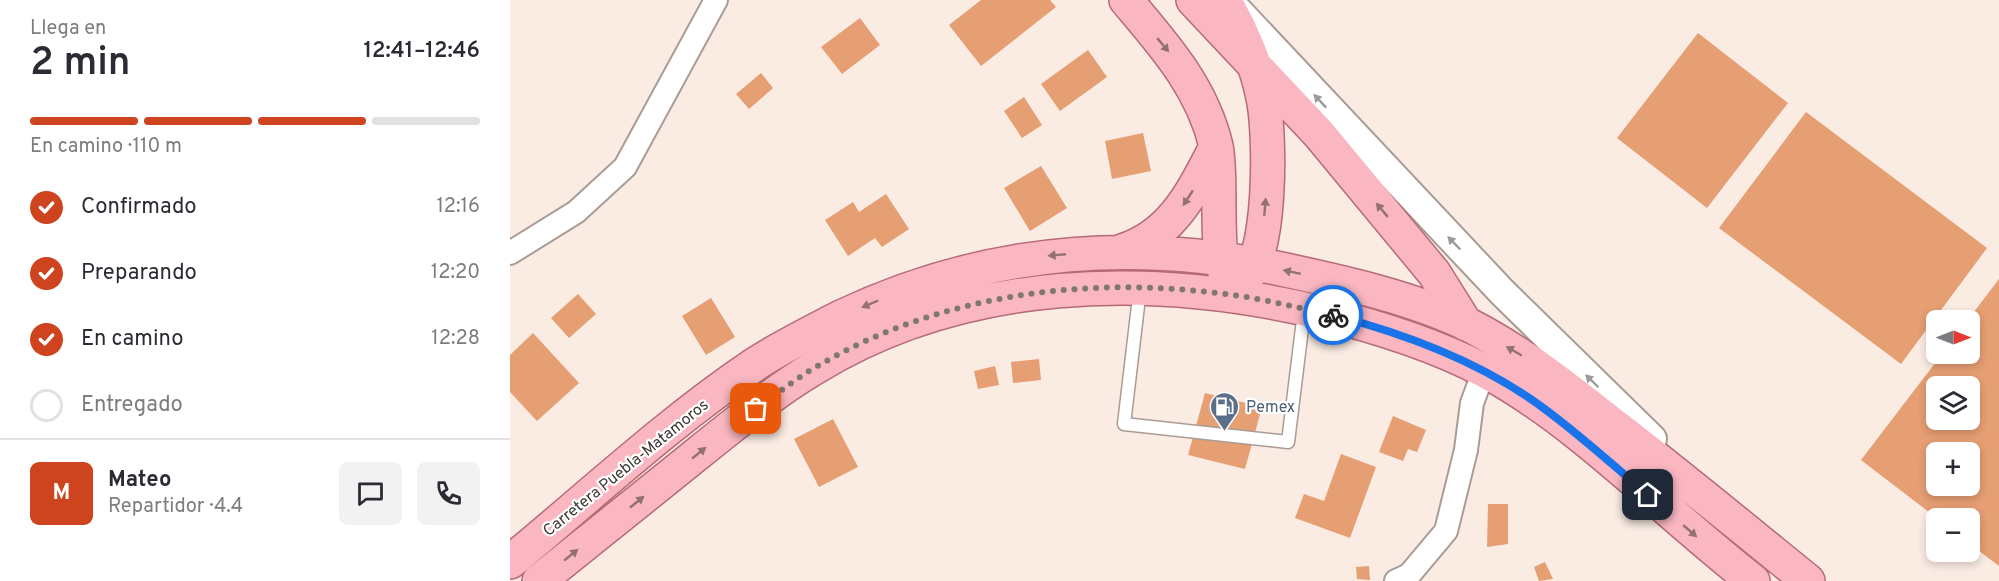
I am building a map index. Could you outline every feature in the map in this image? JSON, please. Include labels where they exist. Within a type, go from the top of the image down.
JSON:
[{"type":"main road","points":[[1126,0],[1179,64],[1199,96],[1216,147],[1237,280]]},
{"type":"main road","points":[[1192,0],[1319,134],[1434,273],[1466,324]]},
{"type":"main road","points":[[1226,0],[1254,68],[1264,101],[1267,135],[1267,188],[1237,280]]},
{"type":"main road","points":[[1105,252],[1136,246],[1173,221],[1216,147]]},
{"type":"main road","name":"Carretera Puebla-Matamoros","points":[[510,562],[714,394],[757,363],[805,335],[903,290],[951,274],[1038,256],[1105,252],[1237,280],[1305,309],[1387,331],[1484,371],[1541,406],[1701,541],[1753,581]]},
{"type":"main road","name":"Carretera Puebla-Matamoros","points":[[539,581],[726,431],[816,367],[863,343],[914,322],[1014,296],[1062,289],[1141,287],[1237,280],[1347,285],[1403,301],[1466,324],[1522,356],[1572,392],[1808,581]]},
{"type":"street","points":[[510,253],[576,212],[625,167],[716,0]]},
{"type":"street","points":[[1226,0],[1502,292],[1739,525]]},
{"type":"street","points":[[1396,581],[1409,574],[1446,531],[1466,450],[1472,403],[1484,371]]},
{"type":"lane","points":[[1141,287],[1124,423],[1288,442],[1305,309]]},
{"type":"building","points":[[981,0],[1050,0],[1056,7],[981,66],[949,25]]},
{"type":"building","points":[[860,18],[880,45],[842,74],[821,47]]},
{"type":"building","points":[[1698,33],[1788,103],[1707,208],[1617,138]]},
{"type":"building","points":[[1088,50],[1107,77],[1060,111],[1041,84]]},
{"type":"building","points":[[761,73],[773,88],[749,109],[736,94]]},
{"type":"building","points":[[1024,97],[1042,125],[1022,138],[1004,111]]},
{"type":"building","points":[[1806,112],[1987,248],[1941,310],[1926,310],[1926,330],[1901,364],[1719,228]]},
{"type":"building","points":[[1143,133],[1151,171],[1112,179],[1105,141]]},
{"type":"building","points":[[1041,166],[1067,208],[1030,231],[1004,188]]},
{"type":"building","points":[[886,194],[909,229],[882,247],[875,238],[848,256],[825,220],[853,202],[859,212]]},
{"type":"building","points":[[1999,279],[1999,566],[1980,552],[1980,508],[1926,508],[1926,510],[1861,460],[1934,364],[1980,364],[1980,310],[1975,310]]},
{"type":"building","points":[[578,294],[596,314],[569,338],[551,318]]},
{"type":"building","points":[[711,298],[735,337],[706,355],[682,316]]},
{"type":"building","points":[[533,333],[579,383],[537,421],[510,392],[510,355]]},
{"type":"building","points":[[1039,359],[1041,380],[1013,383],[1011,362]]},
{"type":"building","points":[[995,366],[999,385],[978,389],[974,371]]},
{"type":"building","name":"Pemex","points":[[1205,393],[1262,407],[1245,469],[1188,455]]},
{"type":"building","points":[[1393,416],[1426,430],[1417,452],[1408,449],[1403,461],[1379,452]]},
{"type":"building","points":[[833,419],[858,467],[819,487],[794,439]]},
{"type":"building","points":[[1341,454],[1376,467],[1350,538],[1295,518],[1304,494],[1324,501]]},
{"type":"building","points":[[1488,504],[1508,504],[1508,544],[1487,547]]},
{"type":"building","points":[[1545,562],[1553,579],[1539,581],[1534,567]]},
{"type":"building","points":[[1369,566],[1370,580],[1357,579],[1356,567]]},
{"type":"way so far","points":[[756,409],[816,367],[863,343],[914,322],[1014,296],[1096,287],[1173,288],[1216,292],[1282,303],[1333,315]]},
{"type":"place","name":"Pemex","points":[[1225,432]]},
{"type":"route","points":[[1333,315],[1387,331],[1484,371],[1541,406],[1648,495]]}]
